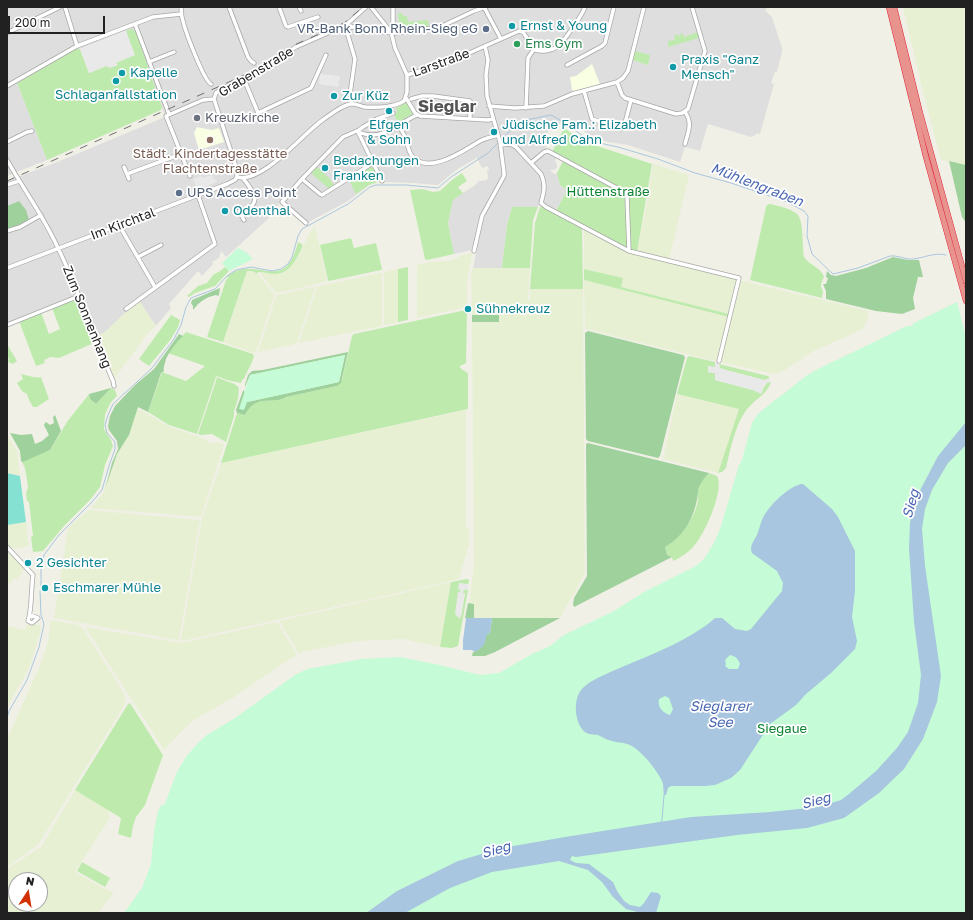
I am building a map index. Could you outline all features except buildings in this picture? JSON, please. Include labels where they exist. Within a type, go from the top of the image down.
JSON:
[{"type":"highway","points":[[889,7],[924,150],[966,301]]},
{"type":"highway","points":[[894,7],[922,120],[966,281]]},
{"type":"street","points":[[7,33],[60,7]]},
{"type":"street","points":[[65,7],[77,46]]},
{"type":"street","points":[[181,7],[181,14],[186,33],[203,73],[208,82],[211,84]]},
{"type":"street","points":[[229,7],[248,57],[254,63]]},
{"type":"street","points":[[279,7],[286,26],[288,27],[318,16]]},
{"type":"street","name":"Grabenstraße","points":[[168,115],[204,100],[214,98],[216,93],[220,90],[244,79],[296,47],[346,25],[366,7]]},
{"type":"street","points":[[371,7],[391,32]]},
{"type":"street","points":[[393,7],[393,24],[391,32],[394,48],[407,76]]},
{"type":"street","points":[[352,104],[350,94],[355,59],[346,30],[348,28],[353,26],[385,33],[437,28],[473,9],[485,7],[501,39]]},
{"type":"street","points":[[526,108],[528,58],[534,49],[544,51],[559,46],[585,7]]},
{"type":"street","points":[[567,65],[605,43],[614,7]]},
{"type":"street","points":[[489,106],[526,108],[544,106],[572,94],[618,82],[628,71],[644,7]]},
{"type":"street","points":[[618,82],[622,96],[673,113],[679,114],[685,112],[690,106],[705,51],[692,7]]},
{"type":"street","points":[[7,86],[77,46],[153,17],[181,14]]},
{"type":"street","points":[[135,24],[190,176]]},
{"type":"street","name":"Larstraße","points":[[406,98],[407,76],[432,68],[521,31],[524,32],[534,49]]},
{"type":"street","points":[[474,251],[482,216],[504,174],[499,140],[489,106],[486,82],[488,57],[485,46]]},
{"type":"street","points":[[149,62],[174,52]]},
{"type":"street","points":[[258,113],[311,88],[326,55]]},
{"type":"street","points":[[244,79],[260,120]]},
{"type":"street","points":[[584,91],[592,119],[621,129],[624,127],[631,100]]},
{"type":"street","points":[[411,99],[422,96],[433,96],[470,101],[470,119]]},
{"type":"street","points":[[214,98],[237,170],[237,177],[243,178],[270,167],[316,124],[332,113],[352,104],[366,107],[391,105],[399,104],[406,98],[417,115]]},
{"type":"street","points":[[685,112],[690,123],[685,144]]},
{"type":"street","points":[[306,223],[282,202],[343,137],[359,131],[363,127],[378,119],[393,113]]},
{"type":"street","points":[[359,131],[367,135],[383,134],[417,115],[488,120],[493,119]]},
{"type":"street","points":[[399,125],[406,138],[412,156],[419,161],[429,164],[438,162],[471,147],[480,141],[499,140],[510,144],[516,147],[541,174],[545,187],[541,203],[629,251],[739,278],[719,361]]},
{"type":"street","points":[[7,142],[32,131]]},
{"type":"street","points":[[359,131],[382,181]]},
{"type":"street","points":[[531,163],[544,152],[548,151],[626,193],[629,251]]},
{"type":"street","points":[[127,174],[181,154]]},
{"type":"street","name":"Zum Sonnenhang","points":[[7,160],[41,215],[59,248],[114,386]]},
{"type":"street","points":[[302,179],[322,195],[373,163]]},
{"type":"street","points":[[124,168],[129,179]]},
{"type":"street","name":"Im Kirchtal","points":[[7,268],[198,196],[227,184],[235,180],[237,177]]},
{"type":"street","points":[[243,178],[253,191],[255,198],[252,207],[240,213],[244,220]]},
{"type":"street","points":[[7,185],[19,181]]},
{"type":"street","points":[[126,309],[155,286],[215,244],[198,196]]},
{"type":"street","points":[[7,232],[20,227],[41,215]]},
{"type":"street","points":[[119,225],[155,286]]},
{"type":"street","points":[[138,257],[161,245]]},
{"type":"street","points":[[7,325],[79,296]]},
{"type":"street","points":[[7,547],[32,575],[30,615]]},
{"type":"shaded area","points":[[7,7],[769,7],[765,10],[772,17],[782,52],[777,72],[775,72],[771,83],[774,84],[760,134],[757,133],[751,137],[708,124],[700,151],[685,147],[680,162],[628,145],[594,138],[567,119],[541,137],[549,152],[557,157],[555,161],[557,164],[556,169],[550,170],[554,174],[557,173],[560,185],[567,190],[556,211],[547,206],[544,202],[539,204],[538,207],[512,207],[507,225],[502,268],[473,268],[477,249],[454,254],[448,223],[453,199],[474,186],[479,181],[487,180],[488,177],[488,166],[482,168],[477,158],[456,170],[438,185],[381,181],[369,185],[348,201],[307,223],[282,200],[267,220],[226,257],[221,251],[219,258],[212,262],[213,264],[202,276],[198,271],[169,304],[171,308],[156,326],[139,301],[104,333],[96,336],[79,294],[7,323],[7,181],[55,163],[165,117],[136,32],[130,29],[80,49],[75,49],[17,83],[47,160],[7,176]]},
{"type":"shaded area","points":[[903,7],[966,7],[966,165],[941,160]]},
{"type":"shaded area","points":[[126,31],[135,55],[116,63],[118,65],[110,68],[106,66],[89,73],[80,49]]},
{"type":"shaded area","points":[[592,64],[600,84],[574,92],[572,90],[570,77],[576,76]]},
{"type":"shaded area","points":[[320,74],[340,76],[338,87],[319,84]]},
{"type":"shaded area","points":[[421,99],[424,99],[425,101],[436,101],[434,113],[418,112],[419,110],[416,109],[417,101],[421,101]]},
{"type":"shaded area","name":"Städt. Kindertagesstätte Flachtenstraße","points":[[197,127],[212,130],[219,128],[224,142],[199,150],[194,133]]},
{"type":"shaded area","points":[[653,164],[689,175],[669,260],[637,252]]},
{"type":"shaded area","points":[[212,175],[214,180],[216,179],[217,182],[201,188],[199,187],[197,189],[193,179],[201,176],[202,178]]},
{"type":"shaded area","points":[[315,226],[327,280],[325,282],[277,293],[275,292],[259,272],[274,274],[280,273],[297,259],[308,236]]},
{"type":"shaded area","points":[[585,229],[627,251],[736,279],[729,314],[621,287],[623,278],[584,269]]},
{"type":"shaded area","points":[[471,253],[467,283],[467,306],[417,318],[417,265],[429,262],[449,261],[459,256]]},
{"type":"shaded area","points":[[473,268],[530,268],[528,300],[530,300],[530,289],[583,289],[585,573],[560,618],[474,619],[474,604],[469,603],[474,566],[472,322],[499,322],[499,315],[472,315],[471,273]]},
{"type":"shaded area","points":[[398,269],[398,322],[386,325],[384,324],[384,273]]},
{"type":"shaded area","points":[[247,271],[252,271],[258,274],[274,294],[256,352],[254,353],[223,342]]},
{"type":"shaded area","points":[[380,273],[382,274],[381,326],[299,342],[317,287]]},
{"type":"shaded area","points":[[584,280],[729,317],[718,360],[715,361],[586,329]]},
{"type":"shaded area","points":[[742,281],[869,311],[867,320],[863,329],[814,351],[780,373],[773,374],[720,362],[739,282]]},
{"type":"shaded area","points":[[315,288],[297,343],[258,352],[276,296]]},
{"type":"shaded area","points":[[139,301],[156,326],[149,332],[114,379],[96,336],[104,333],[127,311],[126,310]]},
{"type":"shaded area","points":[[715,362],[719,364],[720,368],[722,369],[764,380],[770,379],[771,382],[764,384],[761,394],[753,390],[715,380],[715,373],[708,372],[708,366],[715,367]]},
{"type":"shaded area","points":[[677,394],[739,409],[718,473],[663,459]]},
{"type":"shaded area","points":[[137,408],[168,426],[202,438],[210,443],[214,444],[216,442],[224,444],[201,517],[91,508],[104,492],[117,454],[129,435]]},
{"type":"shaded area","points":[[466,410],[466,529],[469,529],[469,544],[459,579],[182,641],[181,639],[202,518],[221,463]]},
{"type":"shaded area","points":[[7,434],[17,451],[20,476],[7,473]]},
{"type":"shaded area","points":[[7,473],[20,476],[26,522],[7,525]]},
{"type":"shaded area","points":[[89,510],[200,520],[179,639],[177,640],[54,618],[68,528]]},
{"type":"shaded area","points":[[26,522],[29,546],[11,549],[7,545],[7,525]]},
{"type":"shaded area","points":[[7,549],[25,568],[17,580],[14,578],[7,588]]},
{"type":"shaded area","points":[[451,582],[440,647],[404,639],[358,641],[306,651],[299,654],[279,621]]},
{"type":"shaded area","points":[[459,583],[468,584],[468,590],[466,589],[463,591],[463,593],[465,593],[460,619],[455,614],[458,592],[461,590],[458,589]]},
{"type":"shaded area","points":[[51,620],[79,625],[83,629],[124,693],[125,704],[38,845],[7,867],[7,739],[41,663],[48,641]]},
{"type":"shaded area","points":[[277,622],[297,655],[234,697],[194,720],[164,750],[85,627],[181,643]]},
{"type":"shaded area","points":[[28,624],[40,625],[41,629],[30,666],[7,708],[7,626],[24,630]]},
{"type":"shaded area","points":[[75,790],[106,805],[110,818],[75,872],[114,893],[98,913],[7,913],[7,869],[41,847]]},
{"type":"green space","points":[[398,13],[402,13],[403,16],[407,16],[408,22],[428,20],[429,26],[397,29],[396,26],[399,25]]},
{"type":"green space","points":[[130,29],[136,32],[162,107],[161,110],[47,160],[17,83],[75,49],[80,49],[89,73],[134,55],[126,31]]},
{"type":"green space","points":[[682,32],[684,37],[698,32],[699,38],[668,47],[668,41],[674,40],[675,34],[680,36]]},
{"type":"green space","points":[[635,51],[650,55],[648,65],[632,60]]},
{"type":"green space","points":[[406,102],[413,114],[398,122],[394,115],[397,112],[396,108]]},
{"type":"green space","name":"Hüttenstraße","points":[[564,128],[585,142],[652,164],[637,252],[625,248],[556,211],[567,190],[560,185],[557,173],[564,159],[552,152]]},
{"type":"green space","points":[[949,161],[966,165],[966,223],[962,217]]},
{"type":"green space","points":[[317,167],[334,185],[329,189],[311,173]]},
{"type":"green space","points":[[370,167],[375,168],[381,181],[369,185],[356,194],[349,180]]},
{"type":"green space","points":[[462,173],[467,181],[458,187],[463,193],[453,200],[448,223],[454,254],[427,260],[425,259],[410,190],[422,189],[433,192],[440,191]]},
{"type":"green space","points":[[19,201],[26,210],[29,220],[7,230],[7,206]]},
{"type":"green space","points":[[770,204],[791,210],[799,217],[802,228],[804,257],[821,271],[824,277],[821,286],[823,291],[822,298],[750,280],[766,207]]},
{"type":"green space","points":[[544,206],[580,226],[582,229],[583,289],[530,289],[535,223],[540,207]]},
{"type":"green space","points":[[512,207],[538,207],[533,220],[530,268],[502,268],[507,225]]},
{"type":"green space","points":[[351,238],[354,248],[376,243],[382,269],[329,281],[320,245]]},
{"type":"green space","points":[[298,242],[303,245],[301,250],[293,264],[285,271],[275,274],[259,272],[257,273],[258,274],[252,271],[247,271],[223,342],[207,337],[226,280],[228,278],[227,276],[238,270],[249,269],[278,271],[285,267],[292,258]]},
{"type":"green space","points":[[238,248],[246,252],[253,259],[229,271],[222,263]]},
{"type":"green space","points":[[893,257],[908,260],[919,260],[923,277],[918,277],[913,298],[915,309],[902,314],[876,311],[826,299],[826,291],[823,284],[826,284],[828,278],[826,277],[827,271],[831,275],[836,276],[866,268]]},
{"type":"green space","points":[[225,267],[229,271],[215,286],[195,293],[189,297],[187,296],[198,286],[207,283],[213,275]]},
{"type":"green space","points":[[408,267],[408,320],[398,322],[398,269]]},
{"type":"green space","points":[[584,269],[623,278],[621,287],[729,314],[729,317],[584,280]]},
{"type":"green space","points":[[220,288],[218,296],[212,296],[200,302],[193,310],[191,303],[192,300]]},
{"type":"green space","points":[[77,298],[79,299],[96,340],[94,343],[59,358],[51,357],[44,360],[45,363],[36,366],[19,321],[41,312],[49,334],[60,329],[52,308]]},
{"type":"green space","name":"Siegaue","points":[[957,302],[966,338],[966,913],[124,913],[142,888],[151,864],[154,831],[158,811],[162,804],[164,806],[177,772],[186,757],[207,735],[235,718],[295,675],[307,669],[362,659],[400,657],[480,675],[499,673],[532,654],[550,646],[564,635],[614,611],[644,592],[696,566],[704,559],[715,541],[721,526],[739,465],[742,460],[752,423],[758,414],[806,376],[818,369],[907,326],[913,326],[912,324]]},
{"type":"green space","points":[[466,310],[466,363],[460,366],[460,368],[468,373],[468,409],[221,463],[237,413],[245,415],[252,406],[261,401],[278,400],[337,386],[342,380],[352,336],[354,334]]},
{"type":"green space","points":[[171,315],[180,320],[178,327],[171,339],[149,366],[139,359]]},
{"type":"green space","points":[[472,315],[499,315],[499,322],[472,322]]},
{"type":"green space","points":[[588,331],[683,355],[685,357],[660,456],[658,458],[588,441],[586,439],[585,333]]},
{"type":"green space","points":[[186,332],[253,354],[254,356],[241,383],[214,375],[234,384],[239,388],[238,401],[226,442],[212,434],[198,434],[217,378],[216,377],[197,434],[169,425],[148,412],[162,372],[186,381],[205,366],[168,353]]},
{"type":"green space","points":[[179,334],[183,336],[173,347],[166,359],[164,371],[161,373],[148,412],[138,407],[129,435],[117,454],[105,489],[112,463],[118,449],[117,441],[109,430],[108,426],[110,416],[115,406],[135,385],[154,369]]},
{"type":"green space","points":[[7,344],[17,361],[13,364],[8,362],[9,358],[7,357]]},
{"type":"green space","points":[[348,352],[341,383],[337,386],[278,400],[261,401],[252,406],[245,415],[237,413],[236,410],[244,390],[247,402],[339,382],[345,355],[250,375],[245,387],[248,375],[252,371]]},
{"type":"green space","points":[[345,355],[339,382],[247,402],[244,410],[239,409],[250,375]]},
{"type":"green space","points":[[689,356],[715,362],[715,367],[708,372],[715,373],[715,380],[761,393],[767,382],[771,382],[766,391],[748,408],[741,418],[733,439],[726,468],[722,472],[718,473],[739,409],[677,394],[687,358]]},
{"type":"green space","points":[[719,364],[768,376],[770,378],[764,380],[722,369],[720,368]]},
{"type":"green space","points":[[21,374],[41,377],[49,399],[37,407],[33,407],[27,394],[22,391],[17,383],[23,379]]},
{"type":"green space","points":[[111,388],[115,390],[117,396],[111,402],[105,414],[104,429],[113,446],[105,465],[100,487],[43,551],[33,552],[31,537],[33,536],[29,502],[27,501],[26,493],[28,487],[25,468],[22,462],[50,450],[67,422],[89,394],[90,399],[96,404]]},
{"type":"green space","points":[[111,388],[96,404],[90,399],[89,394]]},
{"type":"green space","points":[[55,415],[61,431],[50,450],[23,462],[21,461],[20,451],[10,433],[21,435],[32,434],[35,444],[42,441],[49,435],[44,425],[46,422],[50,425],[54,423],[53,417]]},
{"type":"green space","points":[[588,443],[709,473],[698,489],[695,508],[684,531],[665,547],[667,555],[672,557],[574,607],[574,598],[587,576],[586,444]]},
{"type":"green space","points":[[709,473],[717,476],[719,483],[716,501],[708,523],[694,546],[684,555],[673,561],[672,557],[667,555],[665,547],[677,538],[688,525],[695,510],[699,487]]},
{"type":"green space","points":[[467,579],[469,580],[468,585],[459,583],[461,590],[458,592],[461,618],[465,593],[463,593],[463,591],[466,589],[468,590],[458,646],[452,648],[440,647],[451,582]]},
{"type":"green space","points":[[468,603],[474,604],[474,619],[465,618]]},
{"type":"green space","points":[[492,618],[560,618],[495,652],[485,656],[472,656],[473,652],[487,634],[490,633]]},
{"type":"green space","points":[[130,703],[163,755],[145,805],[136,817],[131,838],[118,834],[121,818],[75,790]]},
{"type":"green space","points":[[82,862],[110,878],[105,887],[77,871]]},
{"type":"water","name":"Sieg","points":[[966,422],[966,445],[948,463],[932,490],[925,509],[922,529],[925,566],[941,676],[937,702],[923,739],[904,769],[879,793],[844,818],[807,828],[737,835],[576,857],[572,856],[570,860],[576,863],[589,864],[613,882],[624,901],[630,905],[640,907],[651,892],[658,893],[661,896],[656,913],[641,913],[626,909],[613,897],[602,882],[588,870],[559,861],[492,872],[450,888],[405,913],[366,913],[397,891],[458,861],[502,848],[691,817],[770,812],[818,807],[841,800],[849,794],[876,771],[897,748],[908,732],[918,703],[921,675],[914,622],[909,548],[910,523],[914,502],[938,456]]},
{"type":"water","name":"Sieglarer See","points":[[803,484],[832,509],[838,517],[855,551],[855,591],[852,617],[857,641],[855,649],[796,705],[770,724],[740,770],[731,778],[715,785],[671,786],[668,788],[666,795],[664,795],[663,783],[660,776],[642,754],[632,746],[610,741],[598,735],[589,734],[584,731],[579,724],[576,713],[576,701],[580,691],[592,681],[607,673],[683,640],[706,626],[715,618],[722,618],[735,629],[747,631],[751,629],[782,591],[783,583],[777,571],[752,553],[751,546],[757,535],[762,520],[769,509],[784,493]],"holes":[[[730,655],[735,657],[740,664],[738,669],[729,669],[725,666],[725,660]],[[665,696],[669,698],[673,709],[670,715],[665,713],[659,705],[659,699]]]},
{"type":"water","points":[[466,618],[492,618],[490,633],[487,634],[484,645],[476,652],[471,650],[463,650]]},
{"type":"waterway","name":"Mühlengraben","points":[[501,139],[518,124],[526,120],[551,115],[587,139],[658,159],[695,173],[731,183],[787,202],[804,211],[808,216],[807,236],[812,254],[833,274],[858,268],[890,256],[910,259],[933,255],[946,255]]},
{"type":"waterway","name":"Mühlengraben","points":[[41,586],[41,565],[44,555],[59,535],[102,490],[115,449],[115,442],[107,433],[105,425],[113,404],[152,368],[174,339],[191,298],[215,289],[227,276],[236,270],[251,267],[272,271],[281,269],[288,264],[292,257],[298,236],[302,229],[348,204],[370,187],[376,185],[406,185],[438,188],[451,177],[488,153],[499,142]]},
{"type":"waterway","name":"Mühlengraben","points":[[7,718],[9,711],[27,680],[39,647],[44,624],[41,615],[40,591]]},
{"type":"waterway","points":[[661,822],[664,795]]},
{"type":"railway","points":[[7,181],[238,78],[254,70],[292,46],[344,23],[363,7]]},
{"type":"place","name":"Ernst & Young","points":[[512,26]]},
{"type":"place","name":"VR-Bank Bonn Rhein-Sieg eG","points":[[486,29]]},
{"type":"place","name":"Ems Gym","points":[[517,44]]},
{"type":"place","name":"Praxis \"Ganz Mensch\"","points":[[673,67]]},
{"type":"place","name":"Kapelle","points":[[122,73]]},
{"type":"place","name":"Schlaganfallstation","points":[[116,81]]},
{"type":"place","name":"Zur Küz","points":[[334,96]]},
{"type":"place","name":"Elfgen & Sohn","points":[[389,111]]},
{"type":"place","name":"Kreuzkirche","points":[[197,118]]},
{"type":"place","name":"Jüdische Fam.: Elizabeth und Alfred Cahn","points":[[494,132]]},
{"type":"place","name":"Städt. Kindertagesstätte Flachtenstraße","points":[[210,140]]},
{"type":"place","name":"Bedachungen Franken","points":[[325,168]]},
{"type":"place","name":"UPS Access Point","points":[[179,193]]},
{"type":"place","name":"Odenthal","points":[[225,211]]},
{"type":"place","name":"Sühnekreuz","points":[[468,309]]},
{"type":"place","name":"2 Gesichter","points":[[28,563]]},
{"type":"place","name":"Eschmarer Mühle","points":[[45,588]]},
{"type":"district","name":"Sieglar","points":[[447,107]]}]
